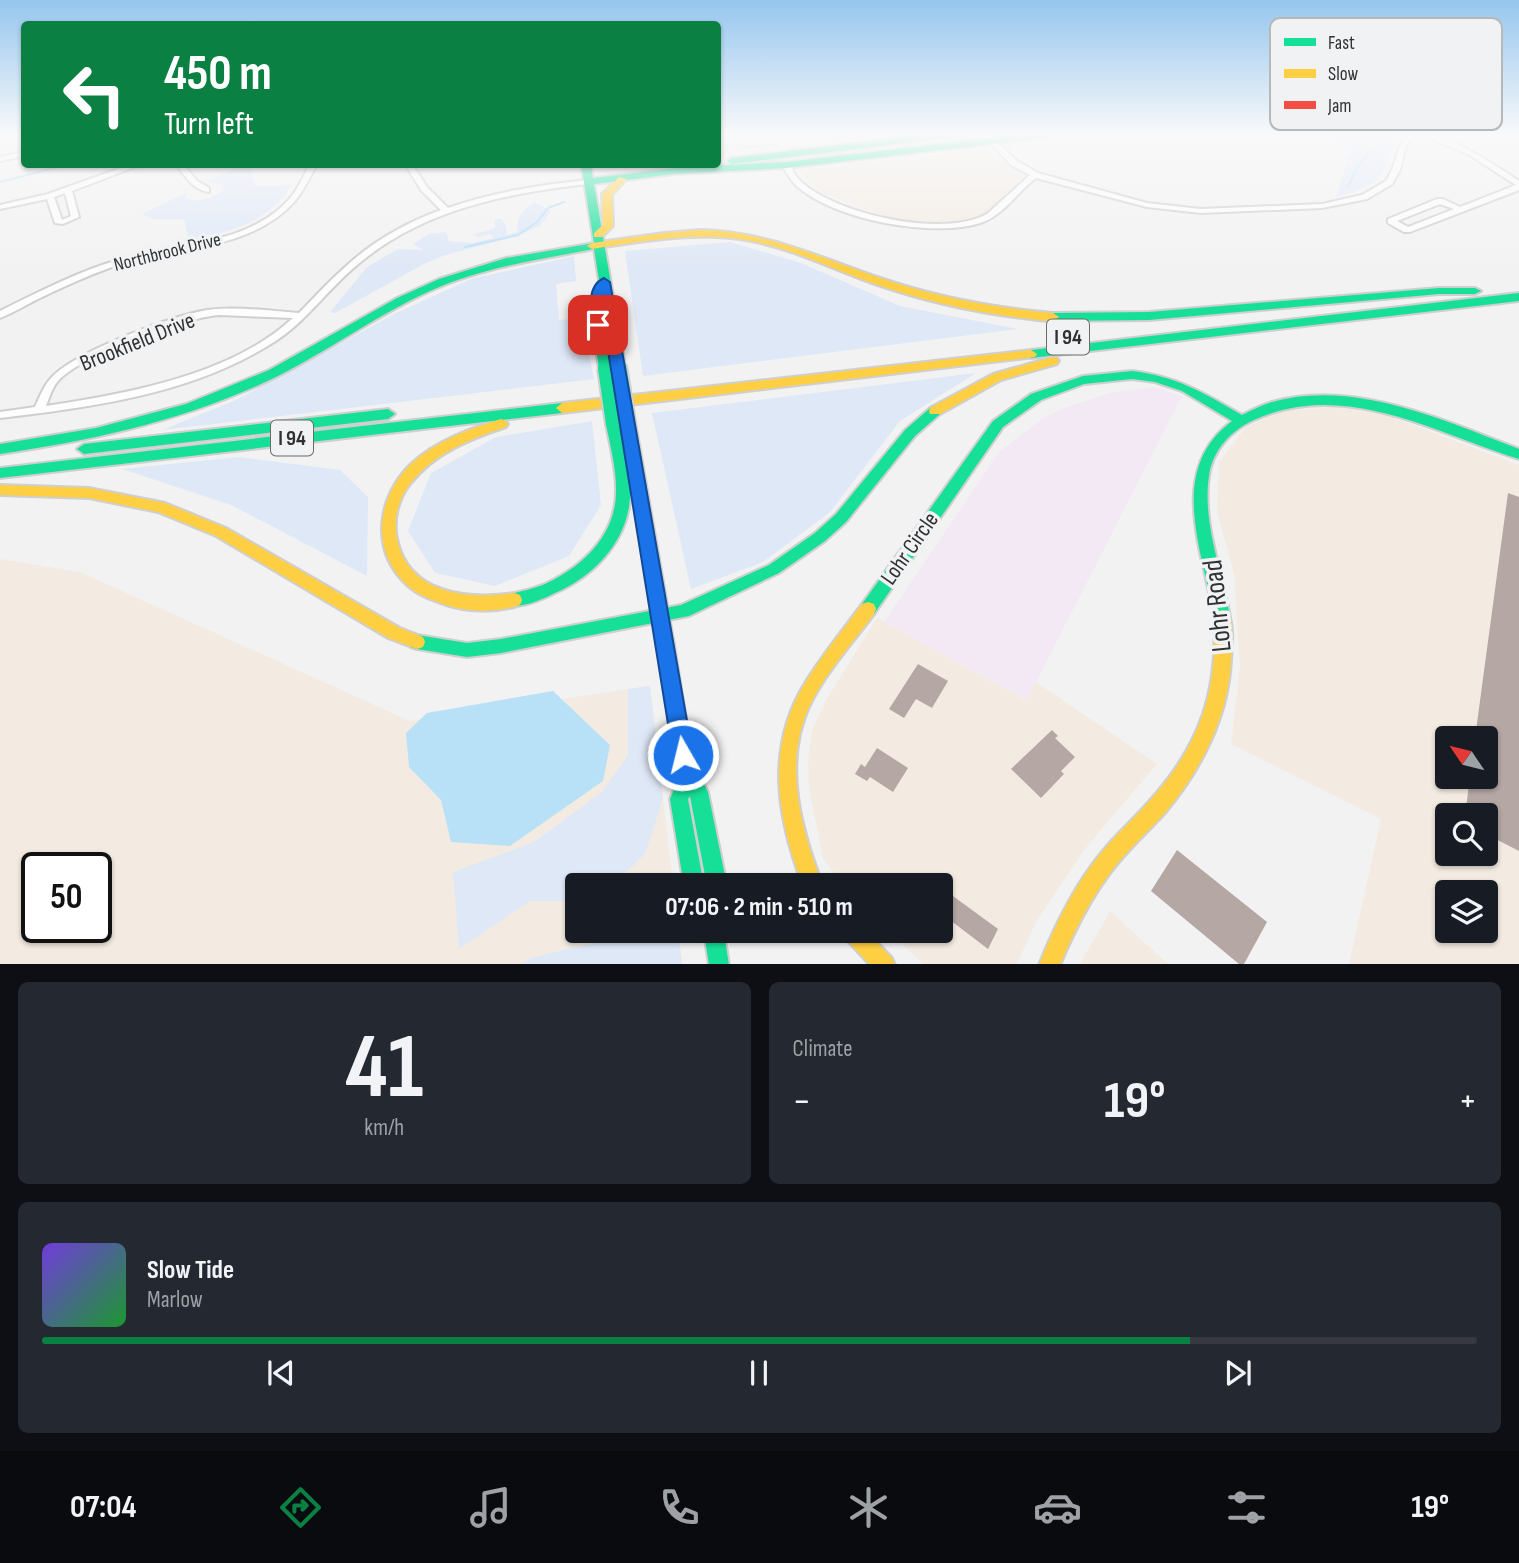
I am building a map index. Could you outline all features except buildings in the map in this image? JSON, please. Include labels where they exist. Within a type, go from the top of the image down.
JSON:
[{"type":"main road","points":[[588,179],[604,282],[595,303],[612,367],[621,423],[662,616],[687,780],[678,799],[692,873]]},
{"type":"main road","points":[[589,182],[615,179]]},
{"type":"main road","points":[[599,240],[608,226],[604,197],[613,185],[622,179]]},
{"type":"main road","points":[[0,449],[93,436],[194,407],[274,372],[413,295],[454,277],[599,240],[694,234],[741,235],[774,243],[933,298],[1012,313],[1068,318],[1122,318],[1439,290],[1475,291]]},
{"type":"main road","name":"I 94","points":[[0,458],[1519,286]]},
{"type":"main road","name":"I 94","points":[[0,473],[1519,297]]},
{"type":"main road","points":[[0,490],[89,493],[160,507],[221,532],[394,633],[416,642],[440,648],[467,650],[501,646],[682,611],[774,569],[799,554],[841,517],[910,433],[939,407],[979,385],[1017,370],[1052,361],[1217,338],[1261,327]]},
{"type":"main road","name":"Lohr Circle","points":[[808,873],[799,854],[788,764],[791,732],[803,701],[990,433],[1007,415],[1040,394],[1074,382],[1102,377],[1135,376],[1160,379],[1205,398],[1239,419]]},
{"type":"main road","name":"Lohr Road","points":[[1049,964],[1083,895],[1109,858],[1182,776],[1216,709],[1224,646],[1201,486],[1208,454],[1224,433],[1239,419],[1265,407],[1323,401],[1363,404],[1423,418],[1519,454]]},
{"type":"main road","points":[[585,405],[482,429],[441,448],[423,462],[399,489],[387,523],[391,553],[400,570],[412,583],[435,596],[458,602],[488,604],[513,601],[544,592],[571,579],[606,546],[622,513],[621,423]]},
{"type":"main road","points":[[687,780],[699,792],[715,873]]},
{"type":"main road","points":[[715,943],[719,964]]},
{"type":"main road","points":[[864,943],[885,964]]},
{"type":"street","points":[[0,207],[50,196],[98,179]]},
{"type":"street","points":[[191,179],[206,190]]},
{"type":"street","name":"Northbrook Drive","points":[[0,315],[73,279],[111,264],[227,236],[256,225],[292,201],[305,179]]},
{"type":"street","points":[[418,179],[446,211]]},
{"type":"street","points":[[795,179],[820,198],[886,221],[930,227],[963,225],[984,219],[1003,205],[1029,179]]},
{"type":"street","points":[[1050,179],[1147,205],[1178,210],[1234,211],[1322,206],[1364,197],[1384,187],[1391,179]]},
{"type":"street","name":"Brookfield Drive","points":[[0,415],[118,398],[220,365],[272,340],[366,254],[409,228],[446,211],[512,191],[589,182]]},
{"type":"street","points":[[1459,209],[1440,201],[1392,219],[1407,230],[1519,185]]},
{"type":"street","points":[[50,196],[58,221],[63,222],[75,217],[68,190]]},
{"type":"street","name":"Brookfield Drive","points":[[38,411],[57,376],[74,365],[180,321],[205,313],[239,311],[299,316]]},
{"type":"shaded area","points":[[213,179],[254,179],[255,186],[291,185],[283,198],[260,217],[218,234],[189,240],[184,219],[152,219],[142,214],[186,193],[186,198],[196,200],[214,196],[222,191],[224,185],[207,182]]},
{"type":"shaded area","points":[[807,179],[1021,179],[988,212],[955,223],[916,223],[892,219],[820,192]]},
{"type":"shaded area","points":[[1342,179],[1377,179],[1363,188],[1336,197]]},
{"type":"shaded area","points":[[534,202],[551,211],[541,225],[518,236],[445,255],[335,313],[330,312],[367,267],[398,249],[423,250],[413,244],[429,234],[446,232],[449,241],[472,243],[494,238],[490,234],[478,237],[472,235],[495,228],[495,219],[501,219],[506,226],[507,235],[518,231],[519,218]]},
{"type":"shaded area","points":[[730,242],[801,263],[900,306],[1018,329],[643,376],[625,251]]},
{"type":"shaded area","points":[[574,256],[576,281],[556,284],[559,320],[582,318],[594,379],[162,430],[236,400],[394,314],[471,279]]},
{"type":"shaded area","points":[[976,373],[900,421],[830,512],[763,562],[691,589],[652,413]]},
{"type":"shaded area","points":[[1153,387],[1182,396],[1027,700],[884,622],[999,452],[1046,416],[1064,408],[1113,392]]},
{"type":"shaded area","points":[[1333,407],[1384,414],[1519,465],[1519,964],[1349,964],[1381,819],[1231,744],[1240,666],[1234,574],[1217,511],[1219,462],[1246,427],[1283,411]]},
{"type":"shaded area","points":[[592,421],[601,505],[569,556],[495,586],[435,573],[408,531],[431,473],[496,437]]},
{"type":"shaded area","points":[[239,457],[340,470],[368,497],[367,576],[231,505],[122,469]]},
{"type":"shaded area","points":[[0,559],[80,572],[410,721],[650,686],[672,873],[565,873],[565,943],[679,943],[682,964],[0,964]]},
{"type":"shaded area","points":[[877,618],[1026,700],[1036,682],[1157,764],[1085,849],[1037,920],[1017,964],[923,964],[901,943],[953,943],[953,873],[834,873],[823,858],[809,789],[808,759],[812,730],[826,700]]},
{"type":"shaded area","points":[[650,686],[663,799],[645,854],[625,873],[565,873],[565,901],[530,901],[459,949],[453,872],[534,842],[602,792],[628,755],[628,689]]},
{"type":"shaded area","points":[[1110,911],[1168,964],[1080,964]]},
{"type":"shaded area","points":[[594,943],[679,943],[682,964],[522,964],[530,958]]},
{"type":"water","points":[[553,691],[610,745],[603,781],[510,846],[451,842],[441,800],[409,767],[406,733],[427,713]]},
{"type":"waterway","points":[[0,182],[12,179]]},
{"type":"waterway","points":[[1348,187],[1352,179]]},
{"type":"waterway","points":[[465,247],[518,235],[537,222],[548,208],[564,202]]},
{"type":"traffic: fast","points":[[588,179],[619,366]]},
{"type":"traffic: fast","points":[[588,182],[612,179]]},
{"type":"traffic: fast","points":[[0,449],[96,433],[190,408],[273,373],[401,301],[443,281],[506,262],[592,246]]},
{"type":"traffic: fast","points":[[604,282],[595,304],[605,368]]},
{"type":"traffic: fast","points":[[1053,317],[1149,316],[1439,291],[1475,291]]},
{"type":"traffic: fast","points":[[1031,354],[1519,297]]},
{"type":"traffic: fast","points":[[619,366],[628,422]]},
{"type":"traffic: fast","points":[[605,368],[613,424]]},
{"type":"traffic: fast","points":[[868,609],[998,424],[1036,397],[1083,380],[1132,375],[1156,378],[1186,388],[1239,419]]},
{"type":"traffic: fast","points":[[1222,617],[1201,508],[1202,474],[1216,442],[1242,420],[1273,406],[1307,400],[1343,401],[1418,417],[1519,454]]},
{"type":"traffic: fast","points":[[0,473],[562,408]]},
{"type":"traffic: fast","points":[[417,642],[467,650],[501,646],[683,611],[774,569],[820,537],[841,518],[910,433],[935,411]]},
{"type":"traffic: fast","points":[[84,449],[388,414]]},
{"type":"traffic: fast","points":[[514,600],[551,588],[569,578],[600,553],[611,537],[619,520],[623,500],[622,471],[613,424]]},
{"type":"traffic: fast","points":[[666,645],[687,780],[679,799],[692,873]]},
{"type":"traffic: fast","points":[[687,780],[699,792],[715,873]]},
{"type":"traffic: fast","points":[[716,943],[719,964]]},
{"type":"traffic: slow","points":[[598,235],[608,226],[607,194],[622,179]]},
{"type":"traffic: slow","points":[[592,246],[682,234],[735,235],[772,242],[920,294],[986,309],[1053,317]]},
{"type":"traffic: slow","points":[[562,408],[1031,354]]},
{"type":"traffic: slow","points":[[935,411],[997,377],[1053,361]]},
{"type":"traffic: slow","points":[[501,424],[448,445],[414,469],[401,485],[392,503],[388,530],[392,552],[402,570],[432,594],[472,603],[514,600]]},
{"type":"traffic: slow","points":[[0,490],[89,493],[160,507],[221,532],[394,633],[417,642]]},
{"type":"traffic: slow","points":[[808,873],[792,819],[788,795],[789,747],[794,724],[803,702],[825,666],[868,609]]},
{"type":"traffic: slow","points":[[1049,964],[1068,923],[1091,883],[1116,850],[1180,779],[1204,736],[1213,714],[1223,667],[1222,617]]},
{"type":"traffic: slow","points":[[864,943],[884,964]]},
{"type":"traffic: jam","points":[[628,422],[666,645]]},
{"type":"route","points":[[598,325],[595,303],[604,282],[662,616],[683,755]]}]
